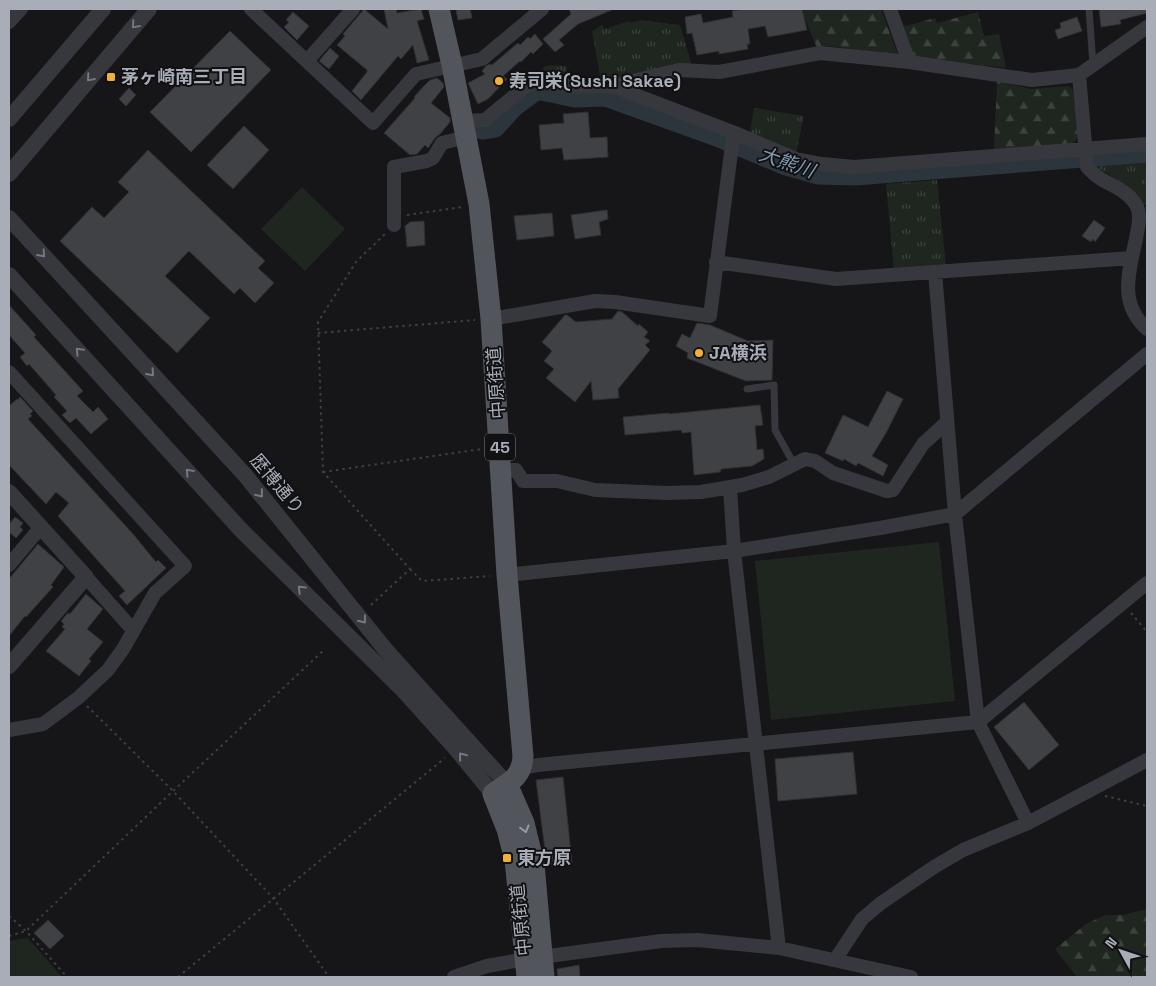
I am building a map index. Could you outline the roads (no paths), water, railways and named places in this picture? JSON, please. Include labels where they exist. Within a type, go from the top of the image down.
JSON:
[{"type":"main road","name":"中原街道","points":[[439,9],[479,204],[491,319],[502,470],[507,575],[523,768]]},
{"type":"main road","points":[[500,789],[518,775],[523,768]]},
{"type":"main road","name":"中原街道","points":[[500,789],[535,968]]},
{"type":"street","points":[[9,22],[21,9]]},
{"type":"street","points":[[9,119],[103,9]]},
{"type":"street","points":[[9,174],[150,9]]},
{"type":"street","points":[[251,9],[373,123],[416,74],[482,59],[542,9]]},
{"type":"street","points":[[307,61],[353,9]]},
{"type":"street","points":[[890,9],[909,62]]},
{"type":"street","points":[[394,226],[394,167],[427,161],[433,158],[442,143],[464,129],[485,120],[531,82],[538,80],[574,87],[612,86],[679,70],[719,72],[820,53],[909,62],[1032,80],[1079,75],[1147,27]]},
{"type":"street","points":[[1079,75],[1087,167],[1099,178],[1121,189],[1142,210],[1128,274],[1128,296],[1132,311],[1147,329]]},
{"type":"street","points":[[612,86],[733,139],[796,159],[822,164],[854,167],[1147,144]]},
{"type":"street","points":[[491,319],[595,301],[615,302],[710,316],[733,139]]},
{"type":"street","name":"歴博通り","points":[[9,218],[245,475],[500,789]]},
{"type":"street","points":[[716,262],[836,279],[1132,258]]},
{"type":"street","points":[[935,272],[955,514],[978,722],[1028,823]]},
{"type":"street","points":[[9,275],[242,531],[402,689],[456,749],[500,789]]},
{"type":"street","points":[[507,575],[734,551],[955,514],[1147,354]]},
{"type":"street","points":[[9,730],[43,724],[78,698],[108,670],[123,649],[155,593],[185,566],[11,379]]},
{"type":"street","points":[[502,470],[516,470],[523,481],[557,481],[595,490],[684,493],[730,488],[769,477],[804,459],[815,461],[833,473],[887,491],[894,490],[923,444],[947,422]]},
{"type":"street","points":[[730,488],[734,551],[780,948]]},
{"type":"street","points":[[9,492],[133,630]]},
{"type":"street","points":[[9,565],[41,527]]},
{"type":"street","points":[[9,666],[86,577]]},
{"type":"street","points":[[523,768],[978,722],[1147,583]]},
{"type":"street","points":[[835,960],[862,920],[881,903],[934,867],[963,850],[1028,823],[1147,760]]},
{"type":"street","points":[[454,977],[487,966],[535,968],[670,941],[696,940],[780,948],[911,977]]},
{"type":"lane","points":[[1089,9],[1093,65]]},
{"type":"lane","points":[[747,389],[774,385],[775,430],[794,464]]},
{"type":"waterway","name":"大熊川","points":[[482,129],[495,127],[514,106],[537,89],[575,97],[606,96],[717,136],[786,165],[818,174],[855,175],[1147,152]]},
{"type":"place","name":"茅ヶ崎南三丁目","points":[[111,77]]},
{"type":"place","name":"寿司栄(Sushi Sakae)","points":[[499,81]]},
{"type":"place","name":"JA横浜","points":[[699,353]]},
{"type":"place","name":"東方原","points":[[507,858]]}]
